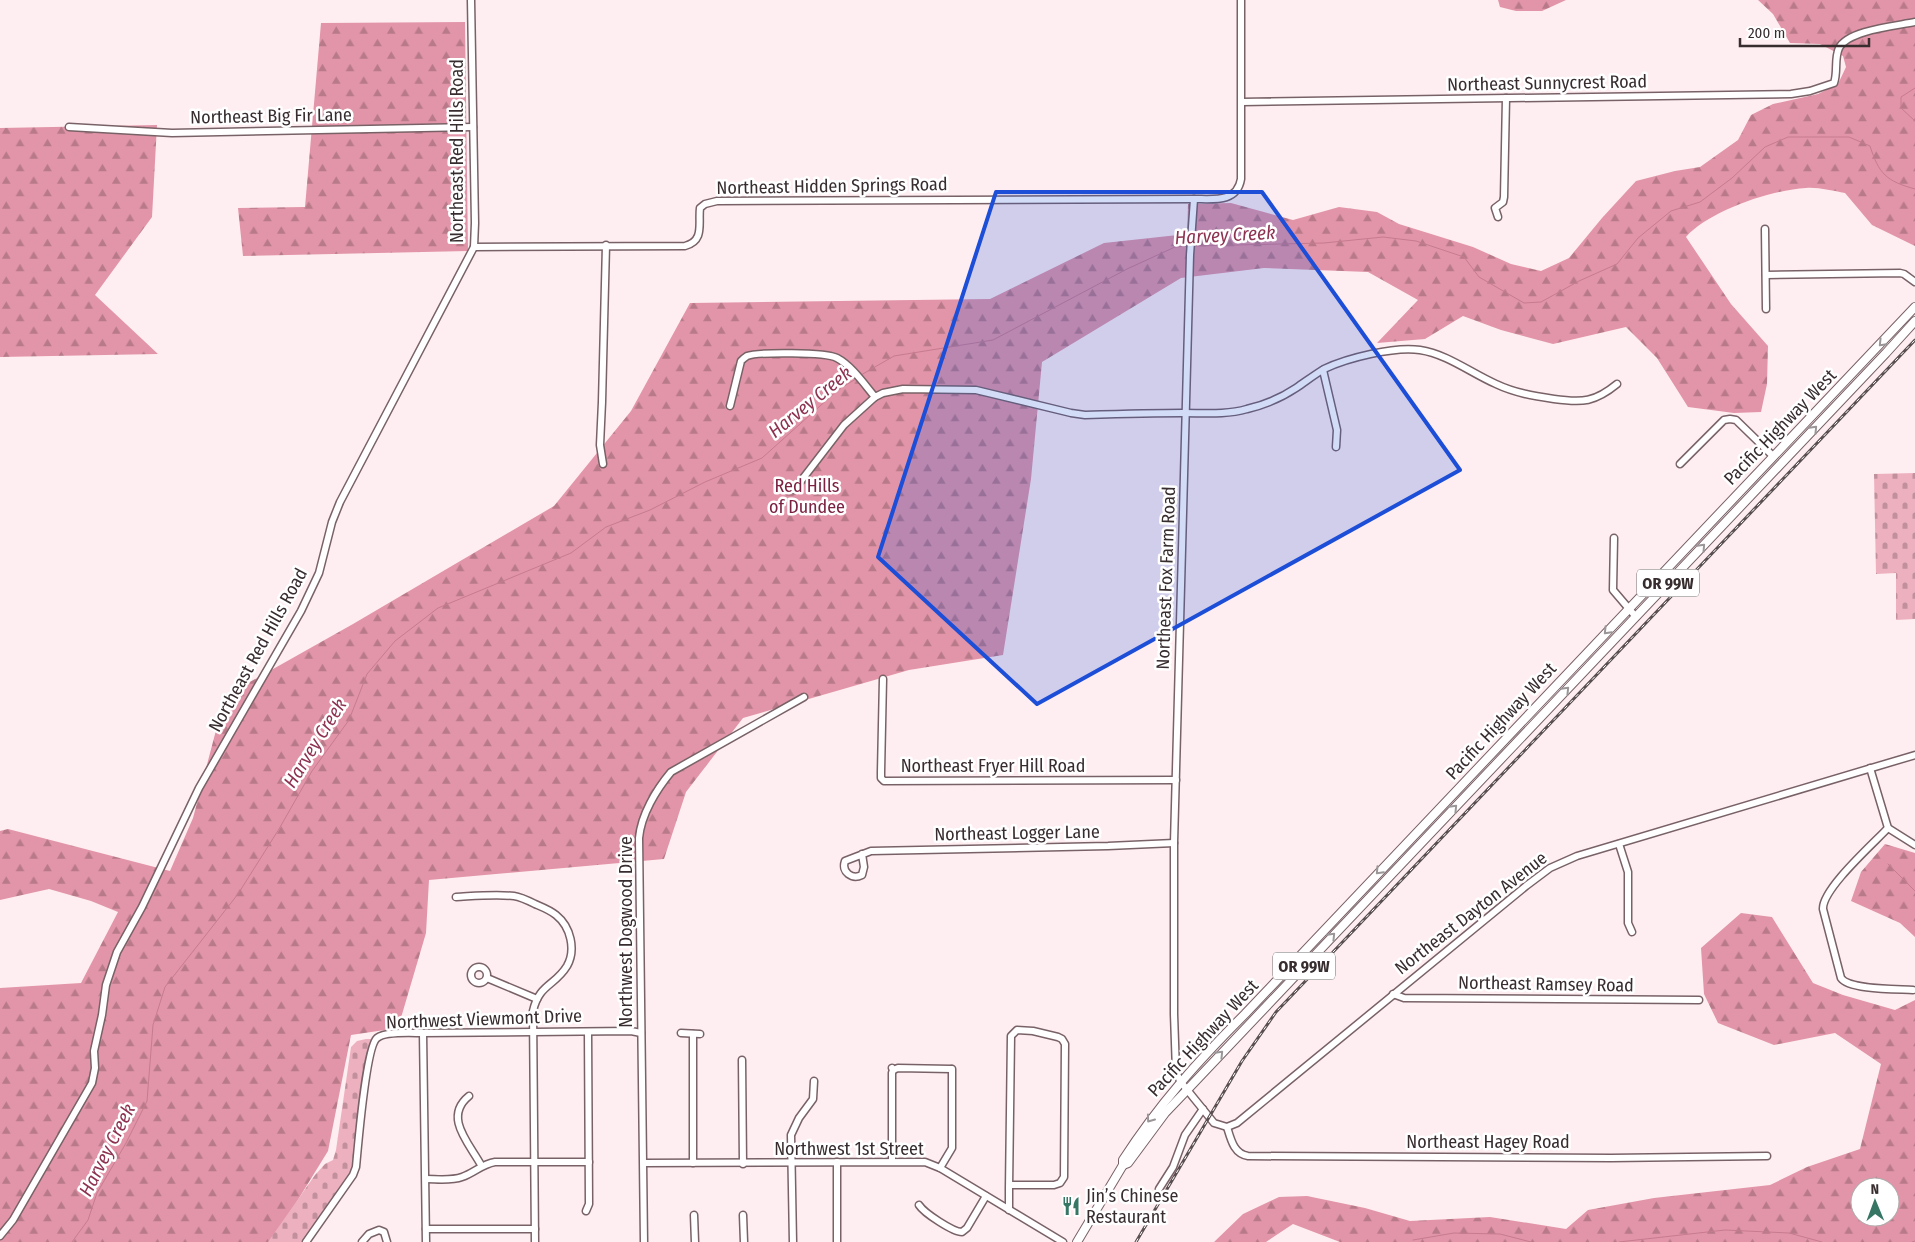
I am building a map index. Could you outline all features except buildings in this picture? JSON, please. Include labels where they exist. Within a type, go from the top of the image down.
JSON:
[{"type":"main road","name":"Pacific Highway West","points":[[1077,1242],[1123,1165],[1123,1160],[1143,1129],[1180,1082],[1915,307]]},
{"type":"main road","name":"Pacific Highway West","points":[[1123,1165],[1128,1163],[1165,1113],[1914,323]]},
{"type":"street","name":"Northeast Red Hills Road","points":[[0,1236],[13,1220],[92,1083],[95,1068],[94,1051],[106,985],[123,939],[142,907],[198,788],[301,611],[319,572],[332,522],[340,502],[474,247],[471,0]]},
{"type":"street","points":[[1194,199],[1224,198],[1231,196],[1239,189],[1241,179],[1242,102],[1241,0]]},
{"type":"street","name":"Northeast Sunnycrest Road","points":[[1242,102],[1770,96],[1810,92],[1834,82],[1839,49],[1848,38],[1862,33],[1915,22]]},
{"type":"street","points":[[1498,217],[1494,208],[1502,202],[1504,197],[1506,98]]},
{"type":"street","name":"Northeast Big Fir Lane","points":[[69,127],[172,133],[473,127]]},
{"type":"street","name":"Northeast Hidden Springs Road","points":[[474,247],[690,245],[696,241],[700,233],[700,208],[705,204],[717,201],[1194,199]]},
{"type":"street","name":"Northeast Fox Farm Road","points":[[1180,1082],[1176,1071],[1174,1014],[1174,843],[1190,255],[1194,199]]},
{"type":"street","points":[[1766,229],[1766,309]]},
{"type":"street","points":[[603,464],[600,445],[606,245]]},
{"type":"street","points":[[1766,275],[1900,273],[1915,282]]},
{"type":"street","points":[[794,490],[840,430],[875,397],[903,389],[966,389],[991,392],[1078,414],[1219,414],[1248,409],[1281,397],[1323,370],[1360,357],[1402,350],[1417,350],[1438,355],[1497,384],[1531,396],[1592,400],[1617,384]]},
{"type":"street","points":[[730,406],[739,365],[746,357],[775,354],[830,355],[844,363],[875,397]]},
{"type":"street","points":[[1323,370],[1338,430],[1336,447]]},
{"type":"street","points":[[1680,464],[1724,420],[1730,419],[1736,420],[1773,456]]},
{"type":"street","points":[[1614,538],[1613,590],[1636,617]]},
{"type":"street","name":"Northeast Fryer Hill Road","points":[[883,679],[881,772],[884,781],[1176,780]]},
{"type":"street","name":"Northwest Dogwood Drive","points":[[644,1242],[639,838],[644,818],[658,790],[671,772],[804,697]]},
{"type":"street","name":"Northeast Dayton Avenue","points":[[1227,1127],[1248,1114],[1550,868],[1567,859],[1915,755]]},
{"type":"street","points":[[1870,768],[1888,828],[1915,845]]},
{"type":"street","points":[[1888,828],[1836,883],[1825,897],[1823,909],[1841,978],[1844,982],[1853,985],[1913,990]]},
{"type":"street","name":"Northeast Logger Lane","points":[[862,854],[884,850],[1174,843]]},
{"type":"street","points":[[1619,844],[1628,872],[1628,923],[1632,932]]},
{"type":"street","points":[[456,897],[515,896],[555,914],[561,920],[570,936],[572,945],[570,960],[560,975],[536,999],[533,1012],[535,1242]]},
{"type":"street","points":[[487,978],[536,999]]},
{"type":"street","name":"Northeast Ramsey Road","points":[[1393,994],[1404,998],[1699,1000]]},
{"type":"street","points":[[1008,1210],[1010,1036],[1017,1030],[1024,1030],[1062,1039],[1065,1044],[1064,1177],[1060,1183],[1054,1185],[1009,1185]]},
{"type":"street","points":[[586,1211],[589,1204],[588,1032]]},
{"type":"street","points":[[423,1033],[426,1242]]},
{"type":"street","name":"Northwest Viewmont Drive","points":[[306,1242],[353,1175],[370,1059],[378,1036],[384,1034],[423,1033],[641,1033]]},
{"type":"street","points":[[681,1034],[697,1034],[693,1163]]},
{"type":"street","points":[[742,1060],[743,1164]]},
{"type":"street","points":[[892,1161],[893,1069],[952,1069],[952,1148],[940,1168]]},
{"type":"street","points":[[793,1242],[792,1135],[794,1127],[813,1099],[814,1081]]},
{"type":"street","points":[[1180,1082],[1214,1123],[1227,1127]]},
{"type":"street","points":[[469,1096],[459,1108],[458,1123],[481,1166]]},
{"type":"street","points":[[1159,1189],[1174,1167],[1185,1135],[1203,1109]]},
{"type":"street","name":"Northeast Hagey Road","points":[[1227,1127],[1236,1151],[1248,1156],[1611,1158],[1767,1156]]},
{"type":"street","points":[[426,1179],[458,1179],[472,1173],[481,1166],[495,1162],[589,1162]]},
{"type":"street","points":[[837,1162],[837,1242]]},
{"type":"street","name":"Northwest 1st Street","points":[[644,1163],[925,1162],[940,1168],[1063,1242]]},
{"type":"street","points":[[919,1205],[924,1211],[956,1231],[962,1232],[967,1228],[986,1196]]},
{"type":"street","points":[[694,1215],[695,1242]]},
{"type":"street","points":[[743,1215],[744,1242]]},
{"type":"street","points":[[426,1229],[535,1229]]},
{"type":"street","points":[[362,1242],[369,1234],[379,1230],[384,1232],[387,1242]]},
{"type":"highlighted area","points":[[996,192],[1262,192],[1460,470],[1037,704],[878,557]]},
{"type":"green space","points":[[1498,0],[1566,0],[1542,11],[1516,11],[1500,7]]},
{"type":"green space","name":"Red Hills of Dundee","points":[[1758,0],[1915,0],[1915,246],[1872,225],[1845,193],[1811,188],[1776,193],[1741,203],[1710,219],[1686,237],[1731,304],[1768,346],[1767,384],[1761,412],[1734,413],[1688,407],[1657,358],[1626,327],[1553,344],[1501,330],[1463,316],[1425,339],[1377,343],[1418,300],[1368,272],[1264,268],[1181,278],[1042,362],[1031,479],[1003,655],[909,670],[743,718],[686,792],[664,859],[429,880],[426,933],[398,1028],[351,1035],[328,1151],[272,1242],[0,1242],[0,988],[81,983],[118,912],[91,901],[49,889],[0,900],[0,831],[8,829],[170,871],[193,818],[225,696],[353,624],[554,506],[631,411],[690,303],[990,299],[1104,243],[1187,234],[1188,204],[1231,203],[1293,220],[1339,207],[1377,212],[1399,224],[1473,247],[1511,264],[1541,271],[1569,258],[1636,181],[1700,167],[1738,140],[1751,115],[1773,104],[1818,94],[1838,84],[1846,67],[1843,56],[1820,44],[1790,43],[1773,14]]},
{"type":"green space","points":[[465,22],[468,251],[243,256],[238,208],[305,207],[321,23]]},
{"type":"green space","points":[[157,125],[152,217],[95,295],[158,354],[0,357],[0,128]]},
{"type":"green space","points":[[1915,473],[1915,619],[1896,620],[1896,573],[1876,574],[1874,474]]},
{"type":"green space","points":[[1885,844],[1915,853],[1915,937],[1900,923],[1851,901],[1861,872]]},
{"type":"green space","points":[[1741,913],[1772,917],[1813,983],[1843,995],[1895,1010],[1915,1000],[1915,1242],[1340,1242],[1293,1224],[1266,1242],[1214,1242],[1243,1214],[1279,1197],[1307,1196],[1365,1208],[1410,1221],[1490,1217],[1566,1229],[1588,1210],[1654,1198],[1770,1185],[1807,1167],[1860,1149],[1881,1064],[1835,1033],[1774,1045],[1718,1023],[1704,994],[1701,948]]},
{"type":"green space","points":[[374,1039],[352,1174],[305,1242],[268,1242],[315,1175],[325,1164],[333,1160],[351,1047],[357,1041]]},
{"type":"waterway","points":[[1915,88],[1901,97],[1901,108],[1915,121]]},
{"type":"waterway","name":"Harvey Creek","points":[[1192,246],[1324,243],[1383,237],[1416,241],[1464,257],[1479,277],[1524,303],[1541,302],[1579,281],[1617,264],[1638,238],[1671,211],[1700,202],[1732,178],[1765,147],[1788,137],[1849,137],[1870,146],[1881,170],[1890,179],[1915,189]]},
{"type":"waterway","name":"Harvey Creek","points":[[861,375],[894,356],[993,340],[1127,269],[1175,247],[1188,246]]},
{"type":"waterway","name":"Harvey Creek","points":[[72,1242],[88,1220],[97,1193],[126,1143],[147,1101],[153,1025],[165,987],[238,894],[279,829],[312,771],[349,720],[367,674],[395,641],[438,608],[571,553],[606,527],[650,510],[705,482],[762,458],[839,389],[856,379]]},
{"type":"waterway","points":[[1888,864],[1915,891]]},
{"type":"waterway","points":[[1619,1242],[1725,1230],[1789,1233],[1822,1242]]},
{"type":"waterway","points":[[1413,1240],[1454,1233],[1500,1234],[1531,1242]]},
{"type":"railway","points":[[1136,1242],[1242,1061],[1276,1012],[1915,340]]},
{"type":"place","name":"Jin’s Chinese Restaurant","points":[[1071,1206]]}]
